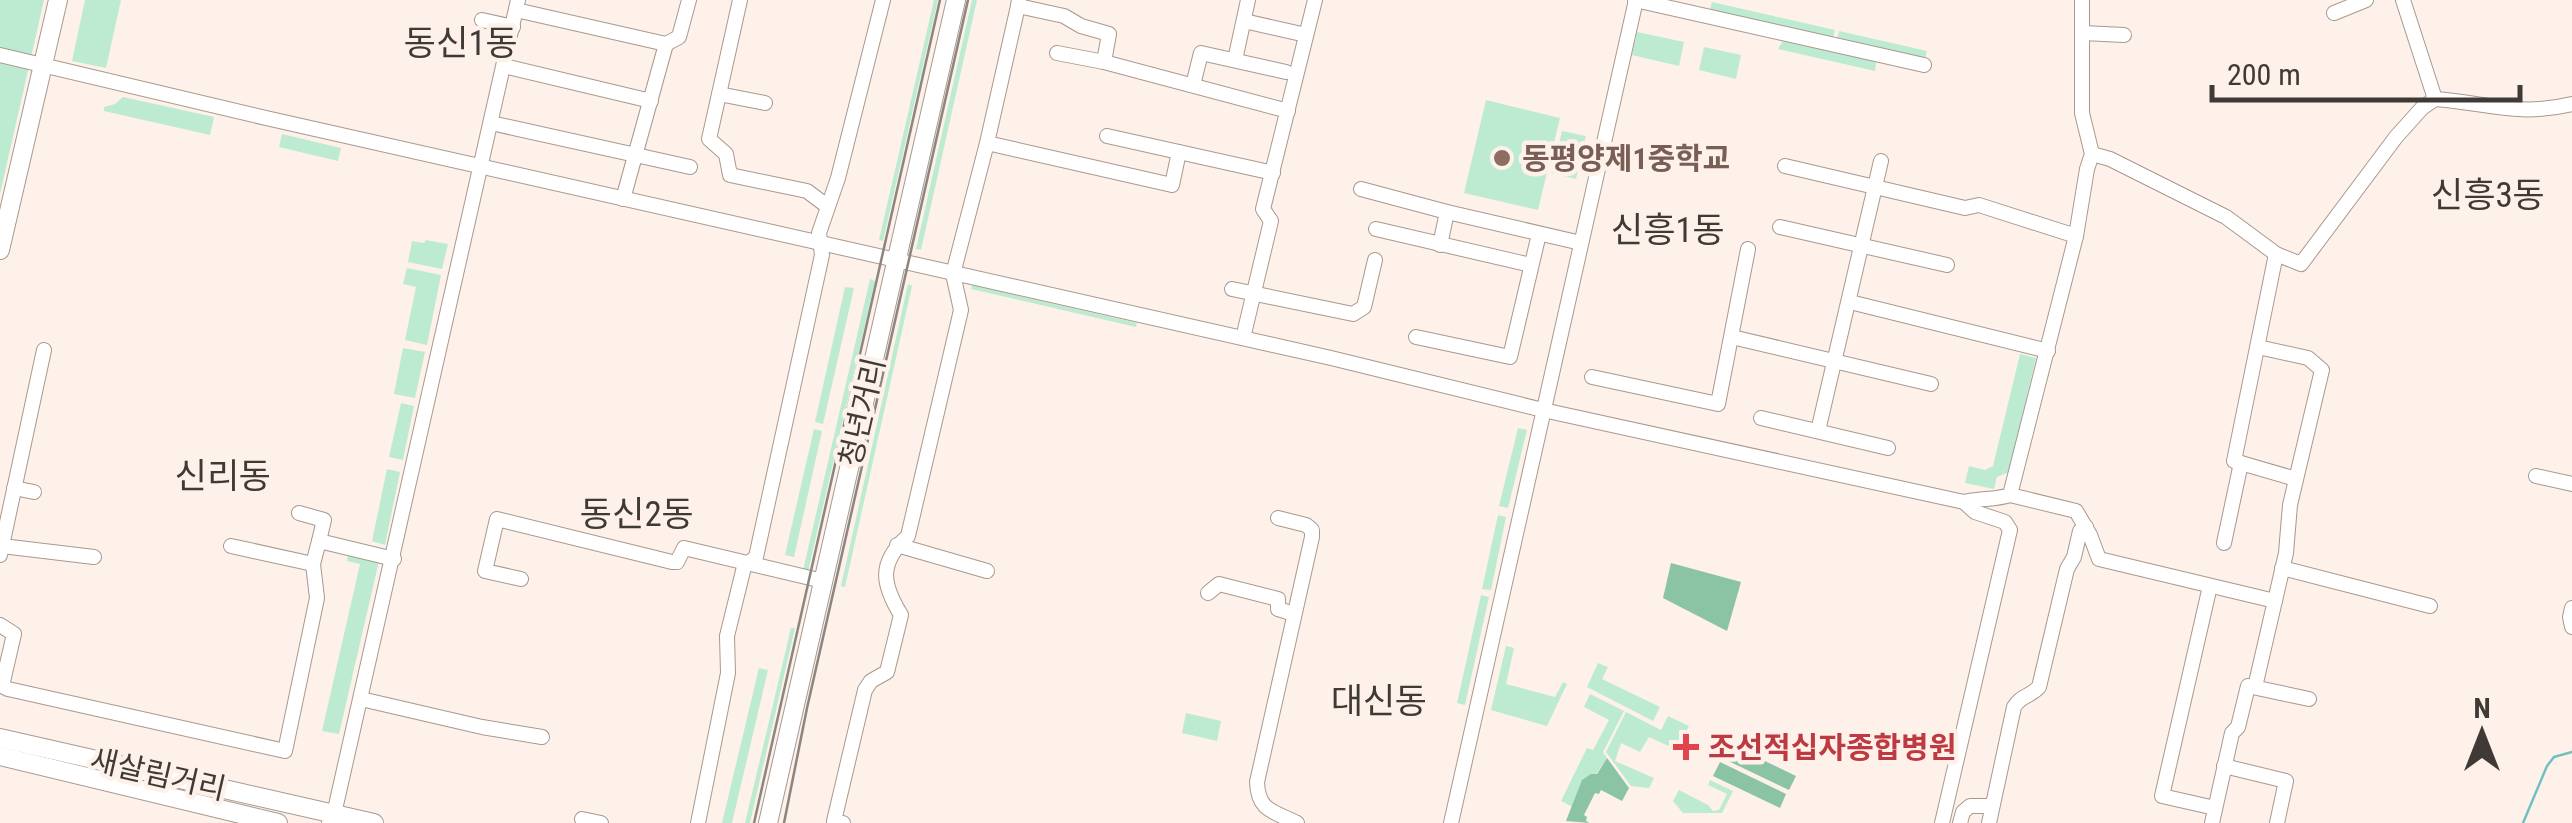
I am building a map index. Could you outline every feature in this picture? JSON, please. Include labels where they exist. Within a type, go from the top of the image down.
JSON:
[{"type":"main road","points":[[0,250],[58,0]]},
{"type":"main road","name":"청년거리","points":[[768,823],[956,0]]},
{"type":"main road","name":"새살림거리","points":[[0,738],[332,818],[374,823]]},
{"type":"main road","name":"새살림거리","points":[[0,756],[278,823]]},
{"type":"street","points":[[332,818],[517,5],[666,44],[679,37],[689,0]]},
{"type":"street","points":[[740,0],[709,139],[726,154],[730,175],[807,192],[826,206]]},
{"type":"street","points":[[698,823],[728,673],[728,636],[744,568],[756,557],[822,254],[819,233],[838,178],[883,0]]},
{"type":"street","points":[[1235,60],[1248,0]]},
{"type":"street","points":[[1243,338],[1271,221],[1264,209],[1315,0]]},
{"type":"street","points":[[1451,823],[1636,0],[1924,66]]},
{"type":"street","points":[[2010,494],[2076,236],[2092,154],[2082,113],[2082,0]]},
{"type":"street","points":[[2334,13],[2366,0]]},
{"type":"street","points":[[2403,0],[2434,99]]},
{"type":"street","points":[[837,822],[865,690],[887,672],[901,615],[884,581],[890,557],[908,536],[961,310],[953,274],[1018,3],[1109,34],[1104,62]]},
{"type":"street","points":[[482,20],[513,27]]},
{"type":"street","points":[[1244,21],[1306,35]]},
{"type":"street","points":[[2083,32],[2124,36]]},
{"type":"street","points":[[623,198],[666,44]]},
{"type":"street","points":[[1056,53],[1288,111]]},
{"type":"street","points":[[1193,85],[1200,53],[1286,72]]},
{"type":"street","points":[[0,56],[1243,338],[1543,410],[1964,502],[2010,494],[2076,511],[2100,559],[2275,601]]},
{"type":"street","points":[[504,66],[651,101]]},
{"type":"street","points":[[718,94],[765,103]]},
{"type":"street","points":[[2092,154],[2110,159],[2226,216],[2276,254],[2301,264],[2396,137],[2434,99],[2530,111],[2572,104]]},
{"type":"street","points":[[490,123],[690,166]]},
{"type":"street","points":[[1107,136],[1273,172]]},
{"type":"street","points":[[987,143],[1172,185],[1179,152]]},
{"type":"street","points":[[1818,431],[1882,161]]},
{"type":"street","points":[[1784,166],[1965,208],[1979,205],[2076,236]]},
{"type":"street","points":[[1360,189],[1581,243]]},
{"type":"street","points":[[1440,245],[1447,212]]},
{"type":"street","points":[[1780,227],[1946,265]]},
{"type":"street","points":[[1376,229],[1531,265]]},
{"type":"street","points":[[1416,338],[1510,358],[1539,234]]},
{"type":"street","points":[[1592,377],[1718,404],[1748,249]]},
{"type":"street","points":[[2276,254],[2234,461],[2296,479]]},
{"type":"street","points":[[1232,289],[1353,314],[1364,307],[1375,260]]},
{"type":"street","points":[[1850,302],[2048,351]]},
{"type":"street","points":[[1732,337],[1931,384]]},
{"type":"street","points":[[2255,687],[2322,370],[2308,358],[2258,347]]},
{"type":"street","points":[[44,350],[1,550],[94,557]]},
{"type":"street","points":[[1760,418],[1888,448]]},
{"type":"street","points":[[2224,542],[2241,463]]},
{"type":"street","points":[[2536,476],[2572,484]]},
{"type":"street","points":[[14,488],[34,492]]},
{"type":"street","points":[[1942,823],[2010,530],[2005,522],[1975,512],[1964,502]]},
{"type":"street","points":[[0,625],[14,634],[2,686],[8,689],[286,750],[316,598],[313,564],[324,520],[298,513]]},
{"type":"street","points":[[1278,518],[1312,530],[1256,782],[1262,806],[1297,823]]},
{"type":"street","points":[[520,579],[485,571],[497,519],[672,562],[676,562],[684,548],[823,581]]},
{"type":"street","points":[[1989,823],[2014,708],[2019,699],[2039,687],[2067,569],[2080,530],[2086,526]]},
{"type":"street","points":[[319,541],[394,559]]},
{"type":"street","points":[[898,545],[988,571]]},
{"type":"street","points":[[231,546],[313,564]]},
{"type":"street","points":[[2282,568],[2430,606]]},
{"type":"street","points":[[1208,592],[1219,584],[1278,598],[1278,609],[1294,614]]},
{"type":"street","points":[[2210,586],[2162,796],[2214,816],[2232,734],[2238,727],[2248,686],[2309,699]]},
{"type":"street","points":[[2572,608],[2572,627]]},
{"type":"street","points":[[361,699],[542,737]]},
{"type":"street","points":[[2224,766],[2286,781],[2278,823]]},
{"type":"street","points":[[1960,823],[1970,806],[1990,806]]},
{"type":"street","points":[[582,819],[602,823]]},
{"type":"green space","points":[[0,0],[44,0],[0,194]]},
{"type":"green space","points":[[85,0],[121,0],[106,68],[72,61]]},
{"type":"green space","points":[[934,0],[938,0],[883,241],[879,240]]},
{"type":"green space","points":[[972,0],[977,0],[921,250],[916,249]]},
{"type":"green space","points":[[1712,2],[1835,30],[1833,38],[1710,10]]},
{"type":"green space","points":[[1839,31],[1927,51],[1925,59],[1837,39]]},
{"type":"green space","points":[[1637,32],[1684,42],[1679,66],[1632,55]]},
{"type":"green space","points":[[1783,41],[1874,61],[1875,71],[1778,49]]},
{"type":"green space","points":[[1704,47],[1741,55],[1736,79],[1699,70]]},
{"type":"green space","points":[[123,97],[214,117],[210,135],[104,111],[104,107]]},
{"type":"green space","points":[[1486,100],[1560,118],[1538,210],[1464,193]]},
{"type":"green space","points":[[1562,131],[1586,136],[1576,179],[1552,173]]},
{"type":"green space","points":[[282,134],[341,148],[338,161],[279,147]]},
{"type":"green space","points":[[412,241],[448,244],[442,269],[408,262]]},
{"type":"green space","points":[[407,268],[441,275],[427,345],[405,340],[416,287],[403,284]]},
{"type":"green space","points":[[870,279],[875,281],[807,576],[802,575]]},
{"type":"green space","points":[[908,284],[912,286],[845,587],[841,586]]},
{"type":"green space","points":[[972,285],[1137,323],[1136,327],[971,289]]},
{"type":"green space","points":[[845,287],[854,288],[823,424],[815,422]]},
{"type":"green space","points":[[403,348],[425,352],[415,398],[394,394]]},
{"type":"green space","points":[[2020,354],[2036,358],[2009,472],[1997,477],[1994,489],[1965,483],[1969,466],[1985,470],[1993,466]]},
{"type":"green space","points":[[401,403],[414,406],[403,460],[389,457]]},
{"type":"green space","points":[[1518,428],[1527,430],[1508,508],[1499,506]]},
{"type":"green space","points":[[814,429],[822,431],[794,557],[785,555]]},
{"type":"green space","points":[[387,469],[400,472],[385,545],[372,541]]},
{"type":"green space","points":[[1498,515],[1506,517],[1491,590],[1482,589]]},
{"type":"green space","points":[[348,554],[379,561],[339,734],[322,731],[360,564],[347,561]]},
{"type":"green space","points":[[1671,563],[1741,582],[1727,631],[1663,598]]},
{"type":"green space","points":[[1481,595],[1489,597],[1465,705],[1457,703]]},
{"type":"green space","points":[[791,628],[795,628],[750,823],[745,823]]},
{"type":"green space","points":[[1506,646],[1514,648],[1506,684],[1555,697],[1563,682],[1567,684],[1547,726],[1491,710]]},
{"type":"green space","points":[[1598,663],[1608,667],[1602,679],[1660,707],[1653,721],[1587,687]]},
{"type":"green space","points":[[759,668],[768,670],[732,823],[722,823]]},
{"type":"green space","points":[[1590,694],[1624,711],[1603,752],[1607,758],[1596,774],[1582,780],[1573,807],[1561,801],[1587,748],[1593,750],[1609,720],[1584,707]]},
{"type":"green space","points":[[1626,712],[1661,730],[1668,716],[1689,726],[1677,750],[1649,737],[1640,752],[1621,743],[1615,761],[1654,778],[1649,788],[1631,786],[1606,752]]},
{"type":"green space","points":[[1186,713],[1221,721],[1217,741],[1182,733]]},
{"type":"green space","points":[[1736,747],[1796,776],[1789,790],[1722,758],[1726,750],[1733,753]]},
{"type":"green space","points":[[1607,758],[1629,788],[1622,801],[1601,790],[1595,793],[1584,815],[1590,823],[1566,821],[1582,780],[1597,774]]},
{"type":"green space","points":[[1720,762],[1786,794],[1780,808],[1713,776]]},
{"type":"green space","points":[[1710,780],[1733,791],[1722,813],[1683,813],[1673,801],[1679,790],[1713,811],[1719,810],[1727,794],[1708,785]]},
{"type":"waterway","points":[[2523,823],[2547,766],[2554,757],[2572,752]]},
{"type":"tram line","points":[[754,823],[940,0]]},
{"type":"tram line","points":[[784,823],[968,0]]},
{"type":"place","name":"동평양제1중학교","points":[[1502,158]]},
{"type":"place","name":"조선적십자종합병원","points":[[1686,747]]},
{"type":"district","name":"동신1동","points":[[461,43]]},
{"type":"district","name":"신흥3동","points":[[2488,195]]},
{"type":"district","name":"신흥1동","points":[[1668,230]]},
{"type":"district","name":"신리동","points":[[223,476]]},
{"type":"district","name":"동신2동","points":[[637,514]]},
{"type":"district","name":"대신동","points":[[1379,701]]}]
